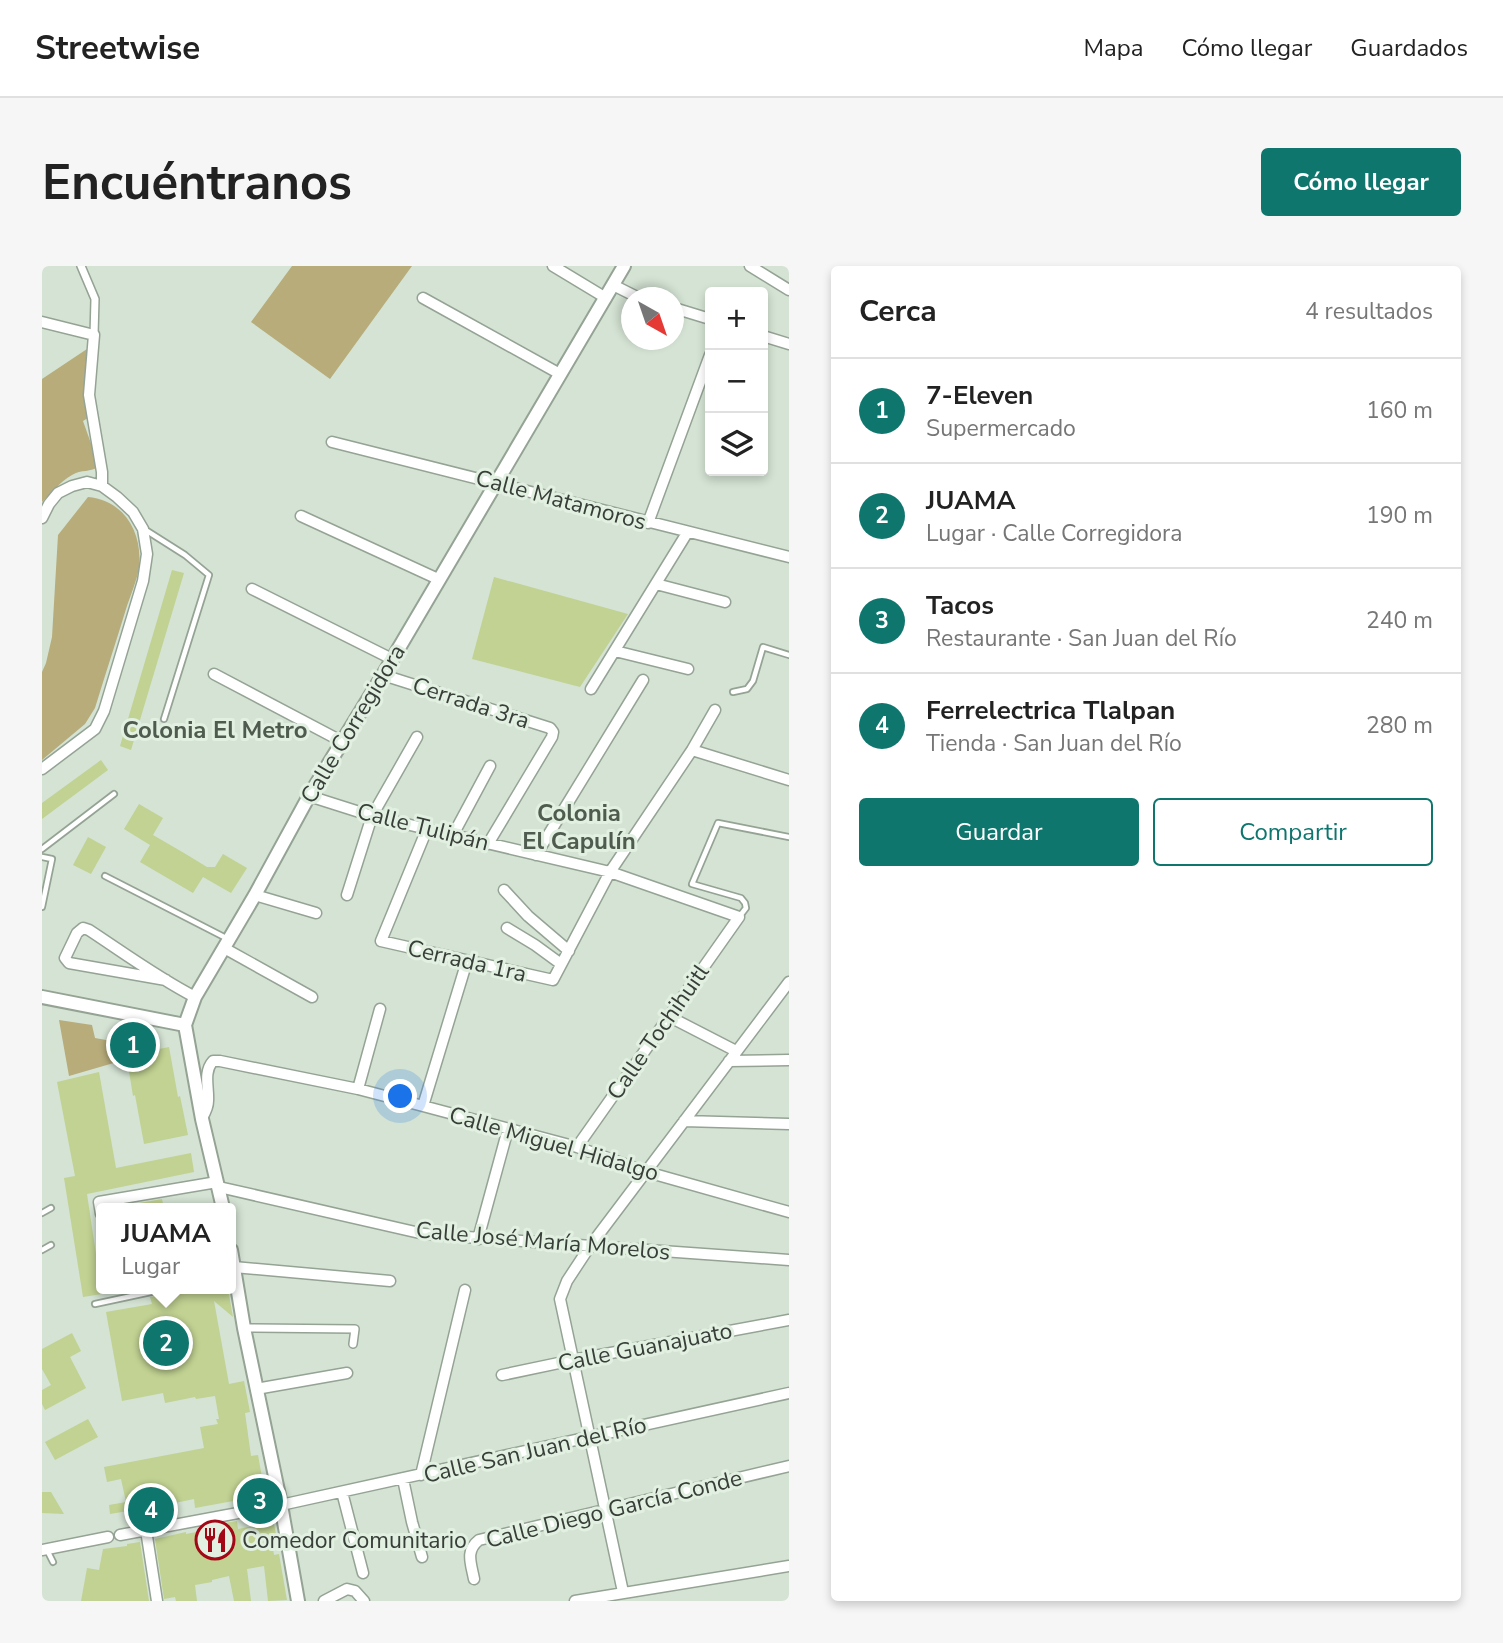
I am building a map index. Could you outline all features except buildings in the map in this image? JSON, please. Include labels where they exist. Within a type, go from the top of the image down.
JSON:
[{"type":"street","points":[[81,266],[95,299],[89,395],[103,472],[102,486]]},
{"type":"street","points":[[553,266],[606,298]]},
{"type":"street","name":"Calle Corregidora","points":[[222,1203],[202,1119],[185,1025],[195,997],[341,741],[383,675],[624,266]]},
{"type":"street","points":[[750,266],[789,290]]},
{"type":"street","points":[[613,285],[621,289]]},
{"type":"street","points":[[423,298],[561,374]]},
{"type":"street","points":[[684,311],[705,317]]},
{"type":"street","points":[[42,322],[94,335]]},
{"type":"street","points":[[768,337],[789,344]]},
{"type":"street","points":[[648,523],[705,369]]},
{"type":"street","name":"Calle Matamoros","points":[[332,442],[789,557]]},
{"type":"street","points":[[42,516],[58,493],[87,482],[102,486],[133,512],[143,529],[147,554],[143,581],[104,711],[95,729],[42,769]]},
{"type":"street","points":[[301,516],[438,579]]},
{"type":"street","points":[[592,689],[687,533]]},
{"type":"street","points":[[656,584],[725,602]]},
{"type":"street","points":[[252,589],[392,659]]},
{"type":"street","points":[[614,651],[688,669]]},
{"type":"street","points":[[214,674],[341,741]]},
{"type":"street","name":"Cerrada 3ra","points":[[383,675],[550,728],[553,732],[488,845]]},
{"type":"street","points":[[536,855],[643,680]]},
{"type":"street","points":[[507,928],[561,964],[610,873],[692,750],[715,710]]},
{"type":"street","points":[[348,895],[372,816],[416,737]]},
{"type":"street","points":[[692,750],[789,780]]},
{"type":"street","points":[[453,835],[490,766]]},
{"type":"street","name":"Calle Tulipán","points":[[309,796],[372,816],[610,873],[739,917]]},
{"type":"street","name":"Cerrada 1ra","points":[[427,829],[382,942],[553,980],[561,964]]},
{"type":"street","points":[[504,890],[528,916],[569,951]]},
{"type":"street","points":[[255,895],[316,913]]},
{"type":"street","name":"Calle Tochihuitl","points":[[576,1147],[739,917]]},
{"type":"street","points":[[166,980],[69,963],[65,958],[77,933],[83,928],[195,997]]},
{"type":"street","points":[[227,944],[312,997]]},
{"type":"street","points":[[423,1106],[467,961]]},
{"type":"street","points":[[623,1592],[560,1299],[566,1281],[590,1246],[789,982]]},
{"type":"street","points":[[42,997],[185,1025]]},
{"type":"street","points":[[776,998],[789,998]]},
{"type":"street","points":[[358,1089],[380,1009]]},
{"type":"street","points":[[668,1016],[736,1051]]},
{"type":"street","name":"Calle Miguel Hidalgo","points":[[202,1119],[208,1104],[209,1066],[213,1061],[220,1060],[358,1089],[423,1106],[576,1147],[647,1172],[789,1212]]},
{"type":"street","points":[[729,1062],[789,1060]]},
{"type":"street","points":[[684,1121],[789,1124]]},
{"type":"street","points":[[478,1239],[508,1129]]},
{"type":"street","points":[[99,1203],[218,1185]]},
{"type":"street","name":"Calle José María Morelos","points":[[218,1185],[424,1234],[789,1260]]},
{"type":"street","points":[[236,1272],[390,1281]]},
{"type":"street","points":[[236,1287],[298,1601]]},
{"type":"street","points":[[421,1475],[465,1290]]},
{"type":"street","name":"Calle Guanajuato","points":[[502,1375],[789,1320]]},
{"type":"street","points":[[244,1328],[355,1329],[353,1345]]},
{"type":"street","points":[[257,1389],[347,1374]]},
{"type":"street","name":"Calle San Juan del Río","points":[[120,1535],[281,1505],[789,1394]]},
{"type":"street","name":"Calle Diego García Conde","points":[[474,1579],[469,1555],[471,1546],[479,1540],[789,1466]]},
{"type":"street","points":[[403,1479],[422,1557]]},
{"type":"street","points":[[342,1492],[363,1573]]},
{"type":"street","points":[[146,1530],[157,1601]]},
{"type":"street","points":[[44,1550],[108,1537]]},
{"type":"street","points":[[575,1601],[789,1566]]},
{"type":"street","points":[[324,1601],[347,1589],[355,1591],[364,1601]]},
{"type":"lane","points":[[143,529],[185,555],[209,575],[164,719]]},
{"type":"lane","points":[[733,692],[747,688],[753,681],[763,647],[789,654]]},
{"type":"lane","points":[[42,849],[114,794]]},
{"type":"lane","points":[[739,917],[746,908],[741,898],[692,884],[718,823],[789,837]]},
{"type":"lane","points":[[42,858],[52,859],[42,907]]},
{"type":"lane","points":[[105,876],[227,944]]},
{"type":"lane","points":[[42,1213],[51,1208]]},
{"type":"lane","points":[[42,1250],[51,1245]]},
{"type":"lane","points":[[95,1304],[142,1294]]},
{"type":"lane","points":[[44,1550],[52,1562]]},
{"type":"shaded area","points":[[292,266],[412,266],[330,379],[251,322]]},
{"type":"shaded area","points":[[87,349],[85,396],[91,416],[83,421],[99,466],[93,470],[75,473],[42,502],[42,379]]},
{"type":"shaded area","points":[[88,497],[112,504],[128,520],[138,542],[139,567],[95,708],[85,724],[42,760],[42,672],[52,637],[58,535]]},
{"type":"shaded area","points":[[59,1020],[92,1025],[95,1038],[117,1042],[124,1060],[69,1076]]},
{"type":"place","name":"7-Eleven","points":[[133,1045]]},
{"type":"place","name":"JUAMA","points":[[166,1343]]},
{"type":"place","name":"Tacos","points":[[260,1501]]},
{"type":"place","name":"Ferrelectrica Tlalpan","points":[[151,1510]]},
{"type":"place","name":"Comedor Comunitario","points":[[215,1540]]},
{"type":"district","name":"Colonia El Metro","points":[[215,730]]},
{"type":"district","name":"Colonia El Capulín","points":[[579,827]]}]
